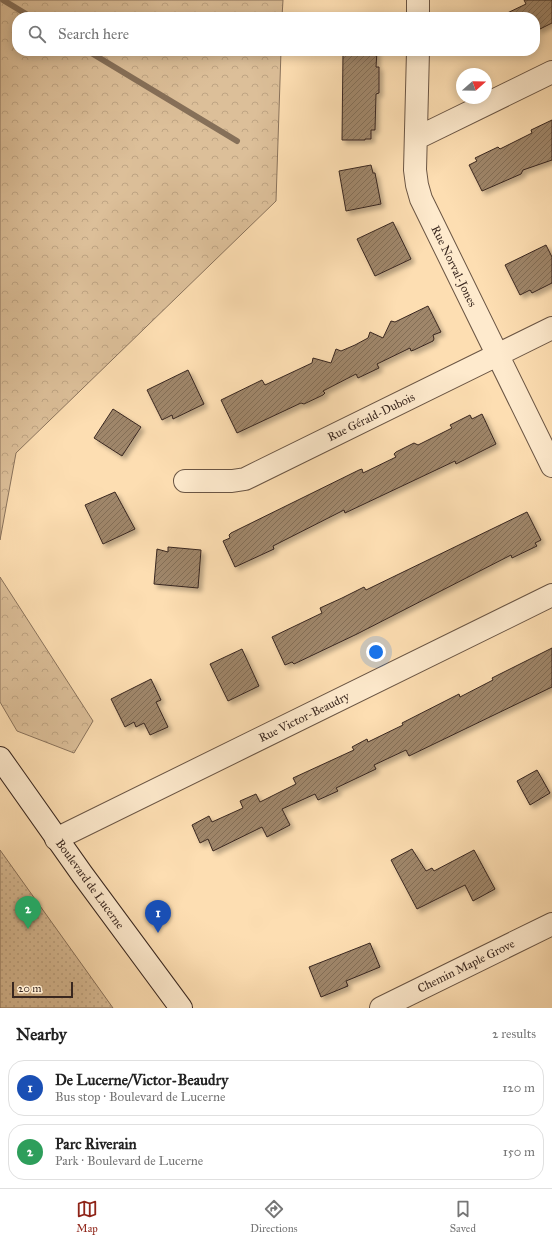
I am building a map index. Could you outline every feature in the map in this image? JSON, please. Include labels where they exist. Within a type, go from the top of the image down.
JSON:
[{"type":"street","points":[[418,0],[418,12]]},
{"type":"street","name":"Rue Norval-Jones","points":[[418,56],[415,170],[421,199],[552,466]]},
{"type":"street","points":[[417,138],[552,72]]},
{"type":"street","name":"Rue Gérald-Dubois","points":[[185,481],[232,481],[245,479],[552,328]]},
{"type":"street","name":"Rue Victor-Beaudry","points":[[56,838],[552,595]]},
{"type":"street","name":"Boulevard de Lucerne","points":[[0,758],[56,838],[181,1008]]},
{"type":"street","name":"Chemin Maple Grove","points":[[381,1008],[552,924]]},
{"type":"green space","points":[[0,0],[283,0],[282,12],[12,12],[12,56],[281,56],[276,201],[16,453],[0,540]]},
{"type":"green space","points":[[0,577],[93,721],[74,753],[17,731],[0,702]]},
{"type":"green space","points":[[0,850],[113,1008],[0,1008]]},
{"type":"building","points":[[524,0],[552,0],[552,23],[540,29],[540,12],[509,12],[526,4]]},
{"type":"building","points":[[343,56],[377,56],[376,67],[379,67],[379,93],[376,94],[375,130],[371,130],[371,139],[342,140]]},
{"type":"building","points":[[552,120],[552,160],[523,170],[521,174],[482,191],[469,165],[477,161],[475,158],[498,147],[500,149],[532,133],[531,130]]},
{"type":"building","points":[[371,165],[373,173],[375,173],[381,204],[346,211],[339,171]]},
{"type":"building","points":[[393,222],[411,259],[375,276],[357,239]]},
{"type":"building","points":[[546,245],[552,257],[552,283],[532,293],[530,290],[520,295],[505,265]]},
{"type":"building","points":[[428,306],[441,332],[433,335],[433,341],[411,351],[410,348],[377,364],[379,368],[358,378],[356,374],[323,391],[325,393],[323,395],[304,404],[301,403],[237,433],[221,400],[262,380],[265,385],[312,363],[313,358],[331,363],[336,349],[341,351],[355,345],[368,338],[370,332],[383,338],[391,321],[395,322]]},
{"type":"building","points":[[188,370],[204,404],[173,419],[172,415],[162,420],[147,390]]},
{"type":"building","points":[[113,409],[141,427],[122,456],[94,438]]},
{"type":"building","points":[[482,414],[496,444],[456,464],[455,461],[345,513],[344,510],[273,546],[274,549],[235,567],[223,541],[230,538],[229,535],[231,533],[359,470],[362,469],[363,473],[396,457],[394,454],[396,452],[414,443],[418,445],[452,428],[450,425],[470,415],[472,419]]},
{"type":"building","points":[[115,492],[135,529],[103,544],[85,505]]},
{"type":"building","points":[[527,512],[541,540],[535,543],[537,546],[512,558],[511,555],[357,634],[294,664],[292,662],[285,665],[272,637],[322,613],[320,608],[364,587],[366,590]]},
{"type":"building","points":[[168,547],[201,550],[198,588],[154,584],[157,549],[168,552]]},
{"type":"building","points":[[552,648],[552,687],[409,756],[406,750],[374,765],[376,769],[336,788],[338,791],[318,800],[315,794],[282,809],[290,825],[267,837],[262,827],[213,851],[208,839],[200,843],[192,825],[209,816],[212,822],[243,808],[240,801],[256,794],[260,802],[296,784],[293,778],[354,750],[352,747],[367,739],[368,742],[403,725],[402,723],[459,694],[460,697],[493,680],[492,678]]},
{"type":"building","points":[[242,649],[259,686],[228,701],[210,664]]},
{"type":"building","points":[[151,679],[161,700],[156,702],[168,727],[150,735],[144,723],[136,727],[134,722],[125,727],[111,699]]},
{"type":"building","points":[[537,770],[550,793],[530,805],[517,781]]},
{"type":"building","points":[[412,849],[426,871],[432,868],[434,871],[474,850],[495,889],[473,901],[465,885],[417,909],[391,860]]},
{"type":"building","points":[[370,943],[380,967],[346,981],[348,986],[321,997],[309,967]]},
{"type":"waterway","points":[[3,0],[23,12]]},
{"type":"waterway","points":[[96,56],[237,141]]},
{"type":"place","name":"Parc Riverain","points":[[28,929]]},
{"type":"place","name":"De Lucerne/Victor-Beaudry","points":[[158,933]]}]
